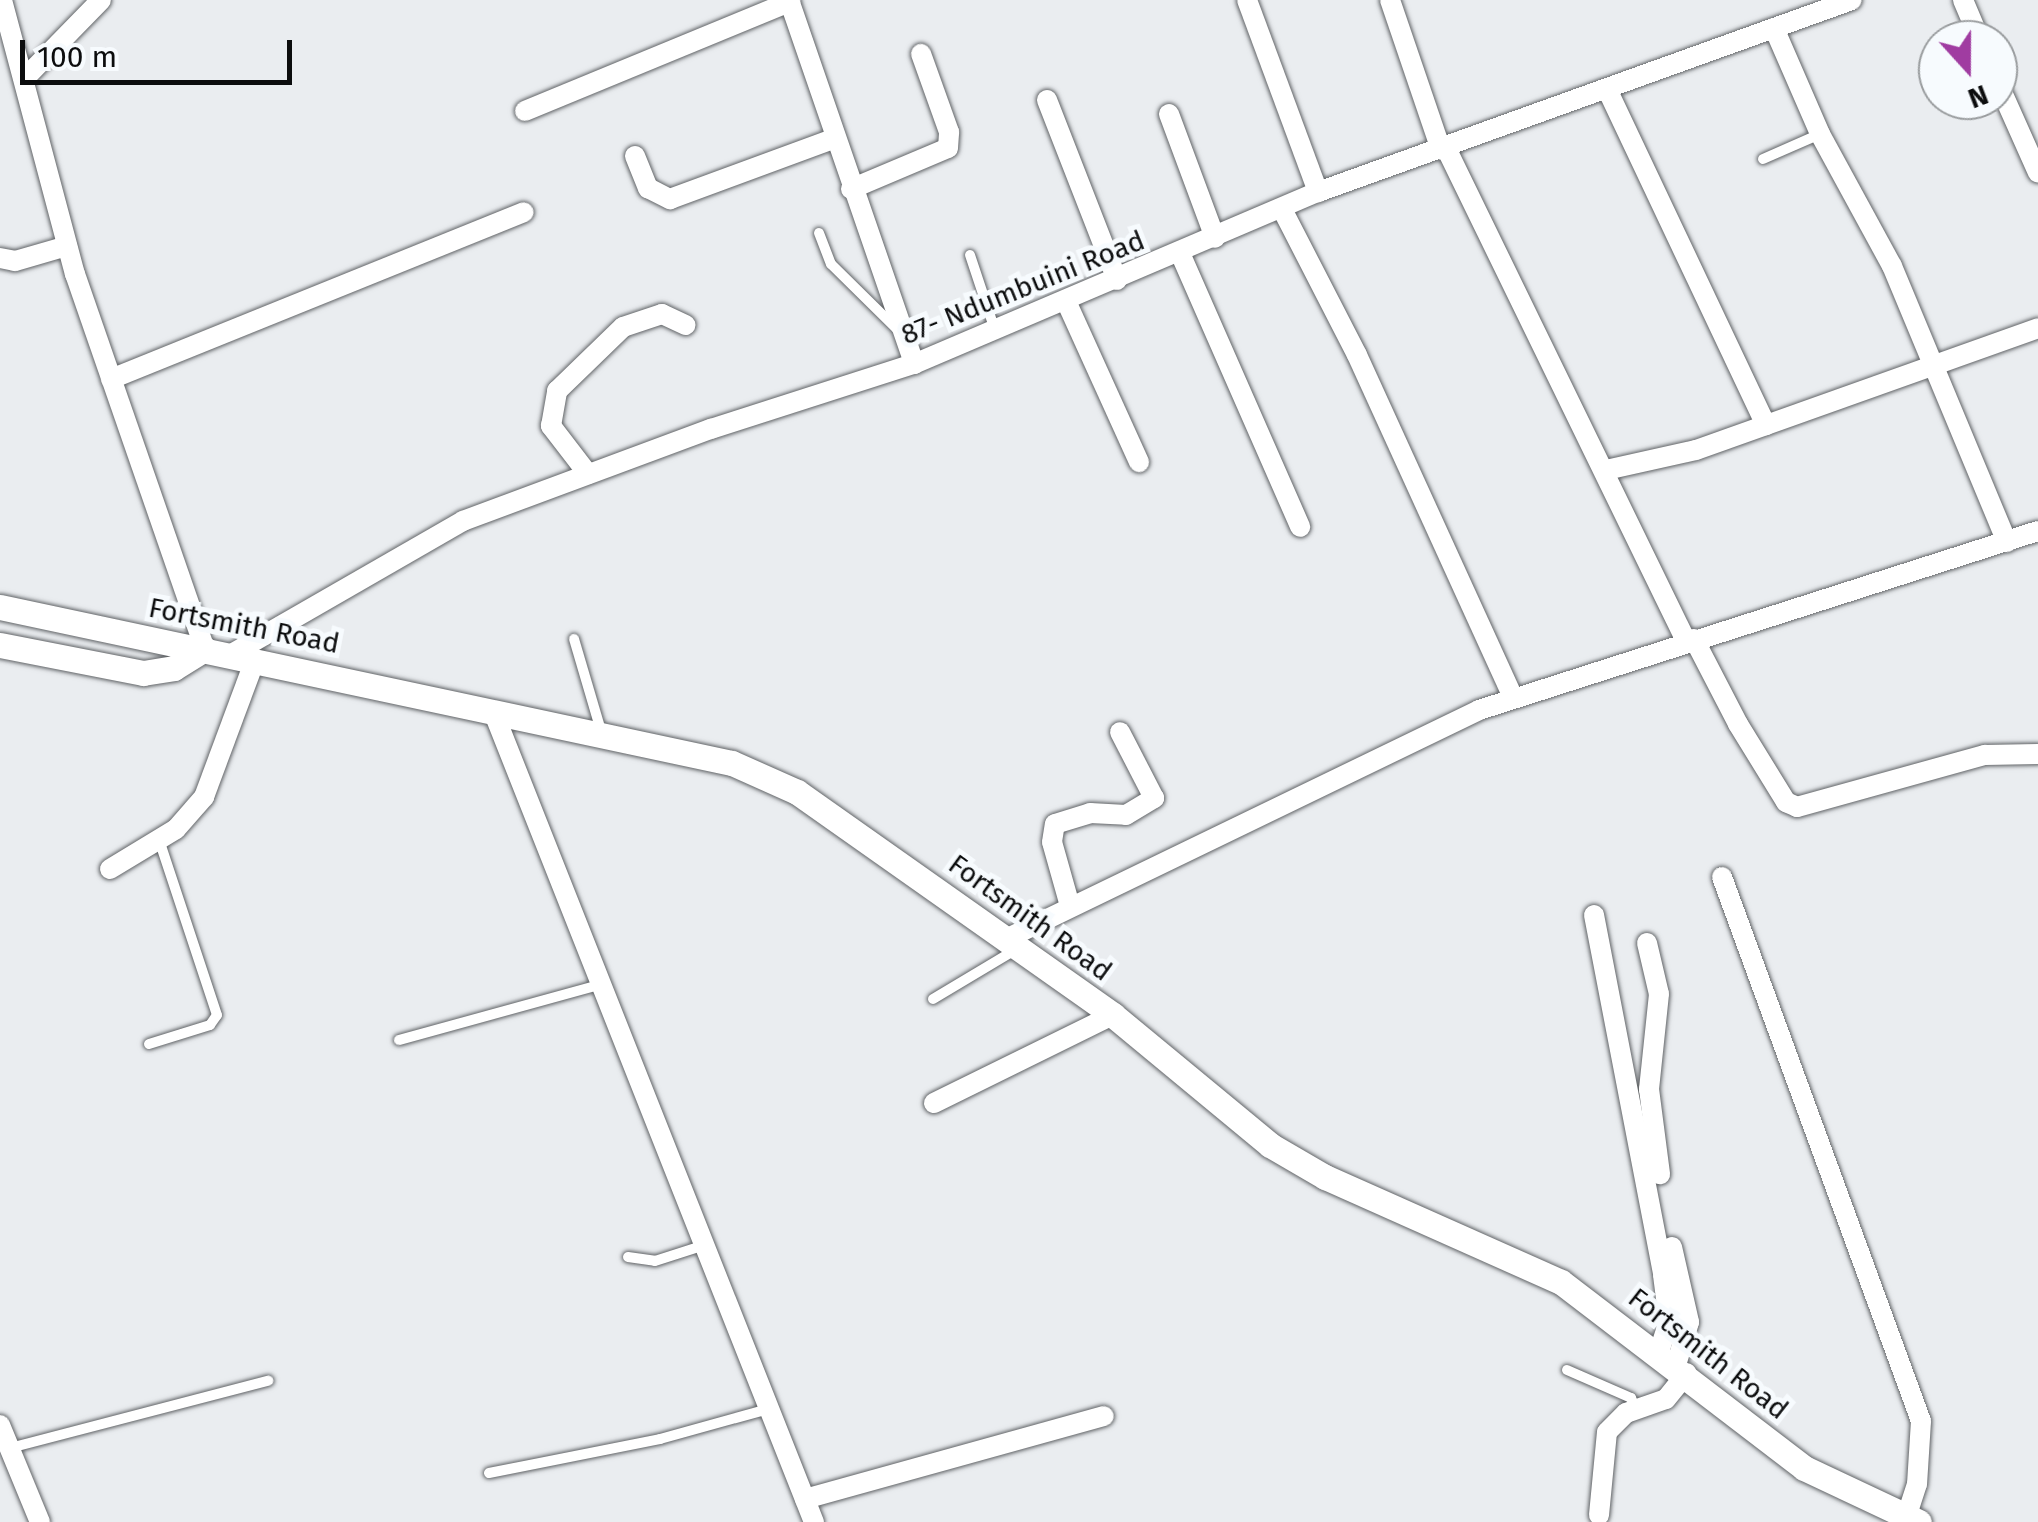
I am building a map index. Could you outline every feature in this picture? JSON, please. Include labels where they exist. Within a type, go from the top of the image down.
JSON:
[{"type":"street","points":[[2,0],[67,246],[111,379],[230,654],[204,797],[160,840],[110,869]]},
{"type":"street","points":[[24,79],[101,0]]},
{"type":"street","points":[[1246,0],[1318,192]]},
{"type":"street","points":[[1390,0],[1443,149],[1514,297],[1690,640],[1786,802],[1797,807],[1985,755],[2038,754]]},
{"type":"street","name":"87- Ndumbuini Road","points":[[230,654],[463,521],[588,474],[914,364],[1318,192],[1852,0]]},
{"type":"street","points":[[525,111],[789,1],[850,189],[914,364]]},
{"type":"street","points":[[1774,28],[1820,134],[1936,365],[2006,542]]},
{"type":"street","points":[[850,189],[948,148],[949,132],[921,54]]},
{"type":"street","points":[[1607,89],[1766,425]]},
{"type":"street","points":[[1047,100],[1117,280]]},
{"type":"street","points":[[1170,114],[1215,238]]},
{"type":"street","points":[[2014,120],[2038,173]]},
{"type":"street","points":[[636,156],[654,194],[670,199],[833,139]]},
{"type":"street","points":[[1282,209],[1357,356],[1513,698]]},
{"type":"street","points":[[111,379],[524,212]]},
{"type":"street","points":[[0,258],[14,261],[67,246]]},
{"type":"street","points":[[1180,253],[1300,527]]},
{"type":"street","points":[[1066,301],[1139,462]]},
{"type":"street","points":[[588,474],[552,426],[550,401],[623,326],[662,314],[686,325]]},
{"type":"street","points":[[1606,470],[1766,425],[2038,328]]},
{"type":"street","points":[[1014,942],[1070,906],[1513,698],[2038,532]]},
{"type":"street","name":"Fortsmith Road","points":[[0,608],[732,763],[797,792],[1113,1014],[1270,1145],[1326,1177],[1561,1282],[1674,1363],[1804,1468],[1912,1520]]},
{"type":"street","points":[[0,645],[144,674],[230,654]]},
{"type":"street","points":[[493,711],[598,985],[814,1522]]},
{"type":"street","points":[[1070,906],[1052,842],[1055,824],[1090,813],[1126,815],[1154,798],[1120,732]]},
{"type":"street","points":[[1722,878],[1922,1421],[1912,1520]]},
{"type":"street","points":[[1594,915],[1663,1275],[1674,1363]]},
{"type":"street","points":[[1600,1515],[1603,1445],[1612,1425],[1636,1409],[1666,1399],[1674,1363],[1690,1322],[1650,1108],[1659,994],[1647,943]]},
{"type":"street","points":[[934,1103],[1113,1014]]},
{"type":"street","points":[[805,1499],[1104,1416]]},
{"type":"street","points":[[0,1425],[40,1522]]},
{"type":"lane","points":[[1763,160],[1820,134]]},
{"type":"lane","points":[[818,234],[835,269],[903,334]]},
{"type":"lane","points":[[970,255],[995,331]]},
{"type":"lane","points":[[574,639],[602,735]]},
{"type":"lane","points":[[150,1044],[210,1025],[216,1015],[160,840]]},
{"type":"lane","points":[[934,998],[1014,942]]},
{"type":"lane","points":[[399,1040],[598,985]]},
{"type":"lane","points":[[628,1257],[654,1260],[702,1246]]},
{"type":"lane","points":[[1568,1370],[1631,1398],[1636,1409]]},
{"type":"lane","points":[[10,1448],[268,1381]]},
{"type":"lane","points":[[489,1473],[660,1439],[768,1409]]}]
